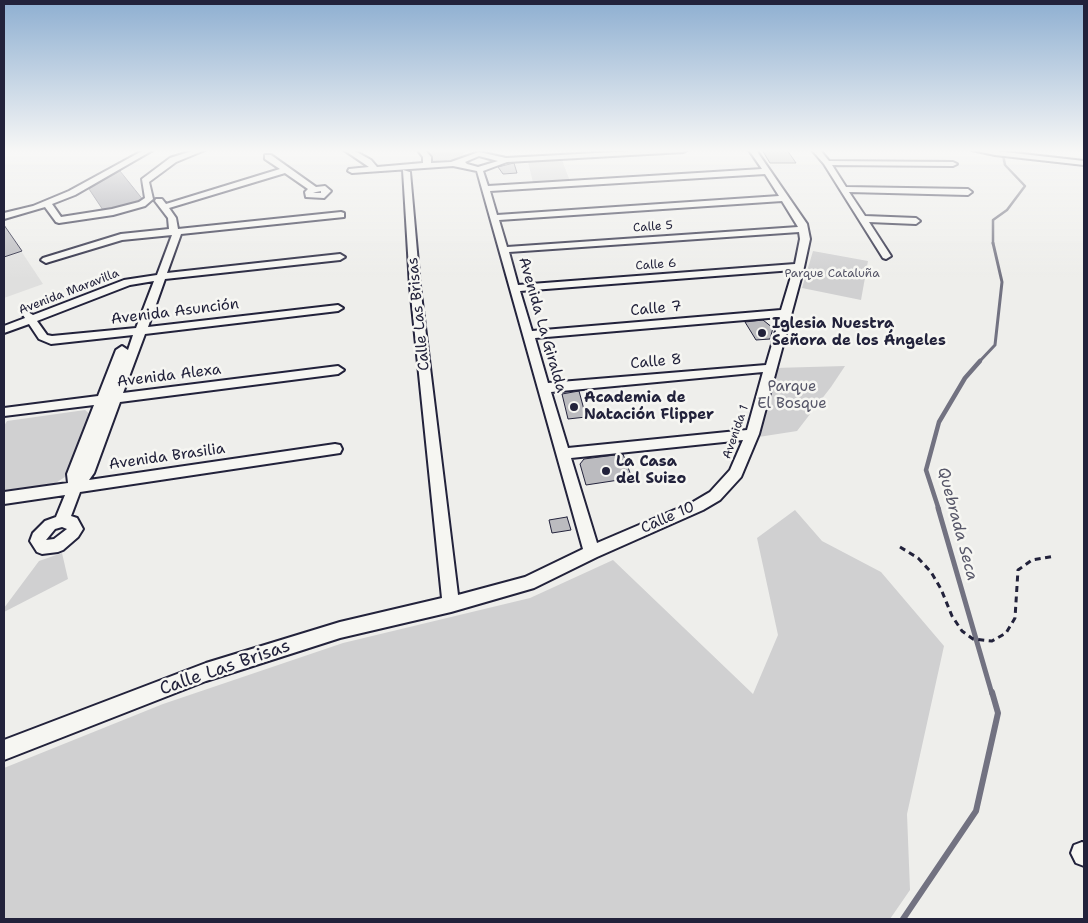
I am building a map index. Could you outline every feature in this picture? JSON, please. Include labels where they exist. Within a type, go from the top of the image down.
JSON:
[{"type":"street","points":[[4,216],[47,204],[74,193]]},
{"type":"street","points":[[47,204],[59,220],[113,212],[142,204],[149,199],[148,193]]},
{"type":"street","points":[[62,521],[75,487],[87,473],[108,400],[134,332],[177,234],[174,231],[172,218],[162,204],[202,193]]},
{"type":"street","name":"Calle Las Brisas","points":[[408,193],[415,286],[451,604]]},
{"type":"street","name":"Avenida La Giralda","points":[[486,193],[592,552]]},
{"type":"street","points":[[781,193],[803,229]]},
{"type":"street","points":[[847,193],[886,256]]},
{"type":"street","points":[[494,218],[784,198]]},
{"type":"street","points":[[46,260],[109,240],[174,231],[341,215]]},
{"type":"street","points":[[864,219],[916,221]]},
{"type":"street","name":"Calle 5","points":[[504,250],[803,229]]},
{"type":"street","name":"Avenida 1","points":[[736,473],[752,434],[799,267],[805,239],[803,229]]},
{"type":"street","name":"Avenida Maravilla","points":[[4,325],[128,282],[159,276],[340,257]]},
{"type":"street","name":"Calle 6","points":[[515,288],[799,267]]},
{"type":"street","name":"Avenida Asunción","points":[[30,317],[43,337],[51,340],[338,308]]},
{"type":"street","name":"Calle 7","points":[[528,334],[786,313]]},
{"type":"street","name":"Avenida Maravilla","points":[[4,330],[30,317]]},
{"type":"street","name":"Calle 8","points":[[544,388],[770,368]]},
{"type":"street","name":"Avenida Alexa","points":[[4,412],[338,370]]},
{"type":"street","points":[[563,454],[752,434]]},
{"type":"street","name":"Avenida Brasilia","points":[[4,498],[336,449]]},
{"type":"street","name":"Calle 10","points":[[592,552],[698,506],[715,496],[736,473]]},
{"type":"street","name":"Calle Las Brisas","points":[[4,750],[206,672],[340,630],[451,604],[528,583],[592,552]]},
{"type":"path","points":[[900,547],[918,558],[931,572],[941,589],[952,616],[962,631],[973,639],[992,641],[1006,633],[1015,618],[1018,570],[1032,560],[1055,556]]},
{"type":"shaded area","points":[[92,193],[138,193],[144,201],[103,210]]},
{"type":"shaded area","points":[[4,225],[43,284],[4,298]]},
{"type":"green space","name":"Parque Cataluña","points":[[813,251],[868,261],[861,300],[802,288]]},
{"type":"green space","name":"Parque El Bosque","points":[[845,366],[797,431],[752,438],[774,368]]},
{"type":"green space","points":[[85,410],[90,414],[65,477],[54,484],[4,490],[4,426],[7,421]]},
{"type":"green space","points":[[795,510],[822,541],[881,572],[944,646],[907,814],[910,890],[890,919],[4,919],[4,768],[163,704],[343,643],[530,598],[613,560],[753,694],[778,635],[757,538]]},
{"type":"green space","points":[[62,553],[68,579],[4,612],[4,608],[39,561]]},
{"type":"building","points":[[4,225],[22,251],[4,257]]},
{"type":"building","name":"Iglesia Nuestra Señora de los Ángeles","points":[[763,320],[773,328],[770,339],[756,340],[745,322]]},
{"type":"building","name":"Academia de Natación Flipper","points":[[579,391],[586,417],[568,419],[562,394]]},
{"type":"building","name":"La Casa del Suizo","points":[[623,454],[632,478],[586,485],[580,464],[584,459]]},
{"type":"building","points":[[567,517],[571,530],[552,533],[549,520]]},
{"type":"waterway","name":"Quebrada Seca","points":[[993,243],[993,220],[1007,210],[1020,193]]},
{"type":"waterway","name":"Quebrada Seca","points":[[979,362],[995,345],[1002,282],[993,243]]},
{"type":"waterway","name":"Quebrada Seca","points":[[939,510],[926,470],[939,422],[965,378],[980,361]]},
{"type":"waterway","name":"Quebrada Seca","points":[[938,508],[992,694]]},
{"type":"waterway","name":"Quebrada Seca","points":[[903,919],[976,811],[998,713],[992,692]]},
{"type":"place","name":"Iglesia Nuestra Señora de los Ángeles","points":[[762,333]]},
{"type":"place","name":"Academia de Natación Flipper","points":[[574,407]]},
{"type":"place","name":"La Casa del Suizo","points":[[606,471]]}]
